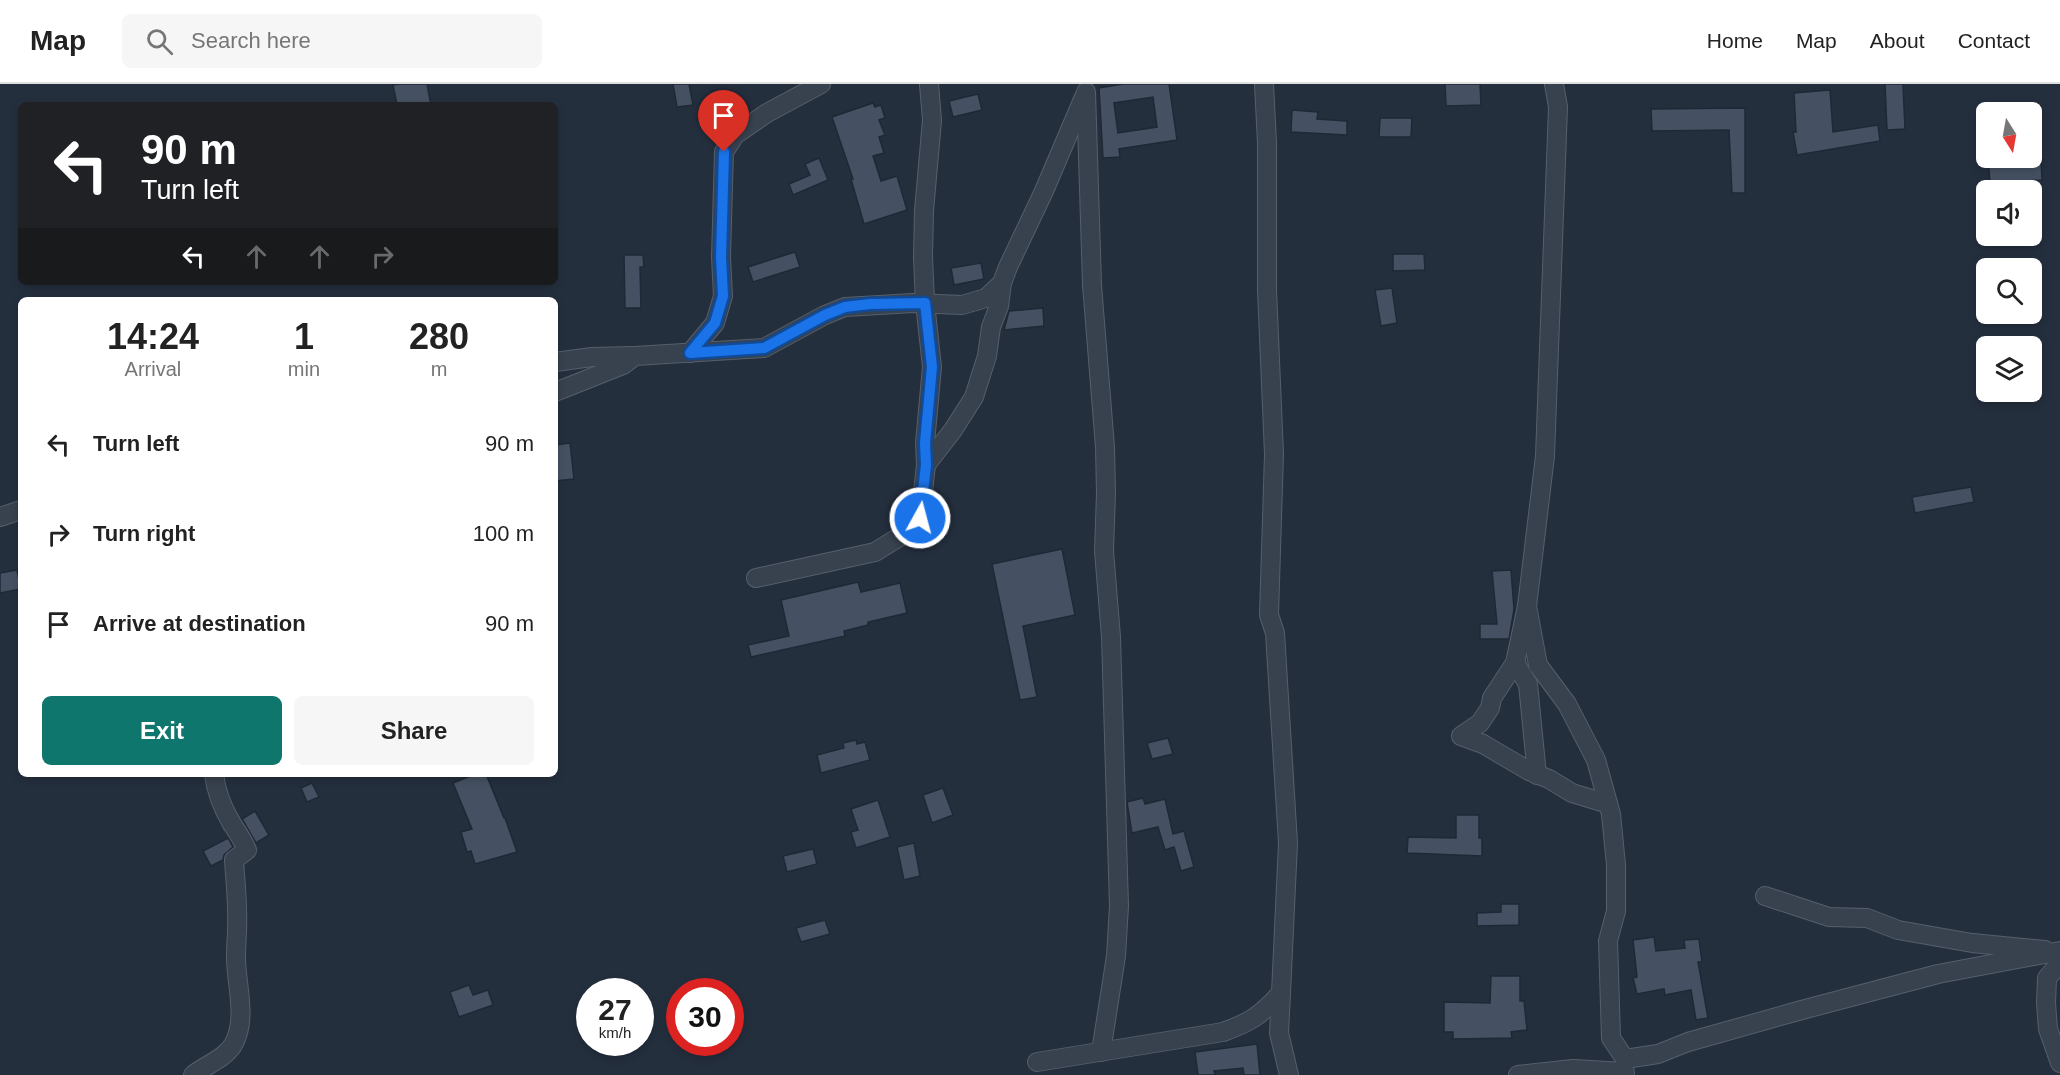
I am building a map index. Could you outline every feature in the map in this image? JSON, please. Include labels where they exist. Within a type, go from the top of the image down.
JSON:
[{"type":"street","points":[[690,353],[715,323],[723,296],[721,257],[724,152],[735,135],[767,113],[821,84]]},
{"type":"street","points":[[756,578],[875,552],[904,534],[920,518],[932,367],[925,303],[924,212],[932,120],[928,84]]},
{"type":"street","points":[[1264,84],[1267,143],[1267,290],[1274,454],[1269,615],[1275,633],[1288,843],[1279,1033],[1291,1074]]},
{"type":"street","points":[[1554,84],[1558,107],[1545,456],[1527,606],[1515,663],[1492,698],[1490,708],[1480,723],[1461,736],[1483,744],[1572,793],[1608,804]]},
{"type":"street","points":[[926,465],[953,430],[974,397],[987,356],[991,327],[999,306],[1002,283],[1088,88]]},
{"type":"street","points":[[1088,88],[1092,285],[1106,493],[1104,551],[1112,637],[1119,906],[1116,956],[1101,1052]]},
{"type":"street","points":[[558,362],[592,357],[764,348],[825,315],[845,307],[925,303],[962,305],[986,298],[1002,283]]},
{"type":"street","points":[[558,391],[623,365],[635,356]]},
{"type":"street","points":[[0,517],[18,511]]},
{"type":"street","points":[[1527,606],[1538,665],[1572,713],[1596,760],[1611,814],[1616,865],[1616,911],[1608,941],[1611,1038],[1626,1069]]},
{"type":"street","points":[[1515,663],[1528,684],[1537,775]]},
{"type":"street","points":[[193,1075],[224,1056],[234,1042],[239,1026],[234,860],[247,850],[216,789],[214,777]]},
{"type":"street","points":[[1765,896],[1829,917],[1867,918],[1898,930],[1972,943],[2022,946],[2059,955]]},
{"type":"street","points":[[1518,1075],[1573,1069],[1626,1069],[1688,1042],[1797,1011],[1938,974],[2030,957],[2059,955]]},
{"type":"street","points":[[2059,955],[2047,978],[2048,1029],[2060,1063]]},
{"type":"street","points":[[2030,957],[2038,964],[2047,978]]},
{"type":"street","points":[[1037,1062],[1223,1032],[1246,1024],[1264,1011],[1281,993]]},
{"type":"building","points":[[427,84],[430,102],[396,102],[393,85]]},
{"type":"building","points":[[673,84],[689,84],[693,105],[677,107]]},
{"type":"building","points":[[1123,84],[1169,84],[1177,140],[1119,149],[1120,157],[1103,158],[1099,88]],"holes":[[[1153,97],[1157,127],[1118,133],[1114,103]]]},
{"type":"building","points":[[1445,84],[1480,84],[1481,105],[1446,106]]},
{"type":"building","points":[[1885,84],[1903,84],[1905,129],[1887,130]]},
{"type":"building","points":[[1830,90],[1833,132],[1878,125],[1880,141],[1797,155],[1793,132],[1796,132],[1794,93]]},
{"type":"building","points":[[978,94],[982,110],[953,117],[949,101]]},
{"type":"building","points":[[873,103],[875,107],[881,105],[885,118],[879,120],[885,135],[879,137],[884,153],[873,156],[881,181],[897,176],[907,210],[864,224],[851,179],[853,179],[832,117]]},
{"type":"building","points":[[1745,108],[1745,193],[1732,193],[1729,130],[1652,131],[1651,109]]},
{"type":"building","points":[[1292,110],[1318,112],[1317,119],[1347,121],[1347,135],[1291,132]]},
{"type":"building","points":[[1380,118],[1412,118],[1411,137],[1379,137]]},
{"type":"building","points":[[819,158],[828,180],[793,195],[789,184],[810,175],[805,164]]},
{"type":"building","points":[[1989,168],[2041,168],[2042,180],[1990,180]]},
{"type":"building","points":[[795,252],[800,267],[753,282],[748,267]]},
{"type":"building","points":[[1393,254],[1424,254],[1425,270],[1393,271]]},
{"type":"building","points":[[624,255],[643,255],[644,267],[640,267],[641,308],[625,308]]},
{"type":"building","points":[[981,263],[984,279],[954,285],[951,268]]},
{"type":"building","points":[[1392,288],[1397,323],[1381,326],[1375,290]]},
{"type":"building","points":[[1043,308],[1044,326],[1004,330],[1009,311]]},
{"type":"building","points":[[570,443],[574,479],[558,481],[558,445]]},
{"type":"building","points":[[1971,487],[1974,502],[1915,513],[1912,497]]},
{"type":"building","points":[[1062,549],[1075,615],[1023,626],[1037,697],[1020,700],[992,564]]},
{"type":"building","points":[[17,570],[18,590],[0,593],[0,573]]},
{"type":"building","points":[[1511,570],[1514,609],[1509,639],[1480,639],[1480,624],[1497,624],[1492,571]]},
{"type":"building","points":[[858,582],[861,592],[900,583],[907,613],[868,622],[868,625],[844,631],[845,636],[751,657],[748,645],[789,636],[781,600]]},
{"type":"building","points":[[1168,738],[1173,754],[1152,759],[1147,743]]},
{"type":"building","points":[[856,740],[857,744],[865,742],[870,760],[821,773],[817,755],[844,748],[843,743]]},
{"type":"building","points":[[468,777],[487,777],[517,852],[475,864],[471,851],[467,852],[461,832],[472,829],[453,783]]},
{"type":"building","points":[[312,783],[319,797],[307,802],[301,788]]},
{"type":"building","points":[[943,788],[953,815],[932,823],[923,795]]},
{"type":"building","points":[[1143,798],[1145,804],[1165,799],[1173,834],[1184,831],[1194,867],[1181,871],[1174,847],[1165,850],[1158,827],[1132,833],[1127,802]]},
{"type":"building","points":[[878,800],[890,837],[856,848],[851,832],[858,830],[851,809]]},
{"type":"building","points":[[255,811],[269,835],[256,843],[242,819]]},
{"type":"building","points":[[1456,815],[1479,815],[1482,856],[1407,853],[1408,837],[1456,838]]},
{"type":"building","points":[[228,838],[233,847],[224,855],[223,860],[211,866],[203,851]]},
{"type":"building","points":[[914,843],[920,876],[904,880],[897,847]]},
{"type":"building","points":[[813,849],[817,864],[787,872],[783,856]]},
{"type":"building","points":[[1501,904],[1519,904],[1519,925],[1477,926],[1477,913],[1501,912]]},
{"type":"building","points":[[825,920],[830,934],[801,942],[796,928]]},
{"type":"building","points":[[1654,937],[1656,951],[1685,948],[1684,940],[1699,939],[1702,962],[1698,962],[1708,1018],[1696,1020],[1691,990],[1665,995],[1664,989],[1637,994],[1633,978],[1637,977],[1633,940]]},
{"type":"building","points":[[1491,976],[1520,976],[1520,1001],[1524,1001],[1527,1030],[1511,1032],[1512,1038],[1453,1039],[1453,1032],[1444,1032],[1444,1002],[1490,1003]]},
{"type":"building","points":[[469,985],[473,995],[488,990],[493,1005],[459,1017],[450,992]]},
{"type":"building","points":[[1257,1044],[1260,1075],[1244,1075],[1243,1068],[1214,1071],[1215,1075],[1198,1075],[1195,1052]]},
{"type":"route","points":[[724,152],[721,209],[723,296],[715,323],[690,353],[764,348],[825,315],[845,307],[925,303],[932,367],[920,518]]}]
